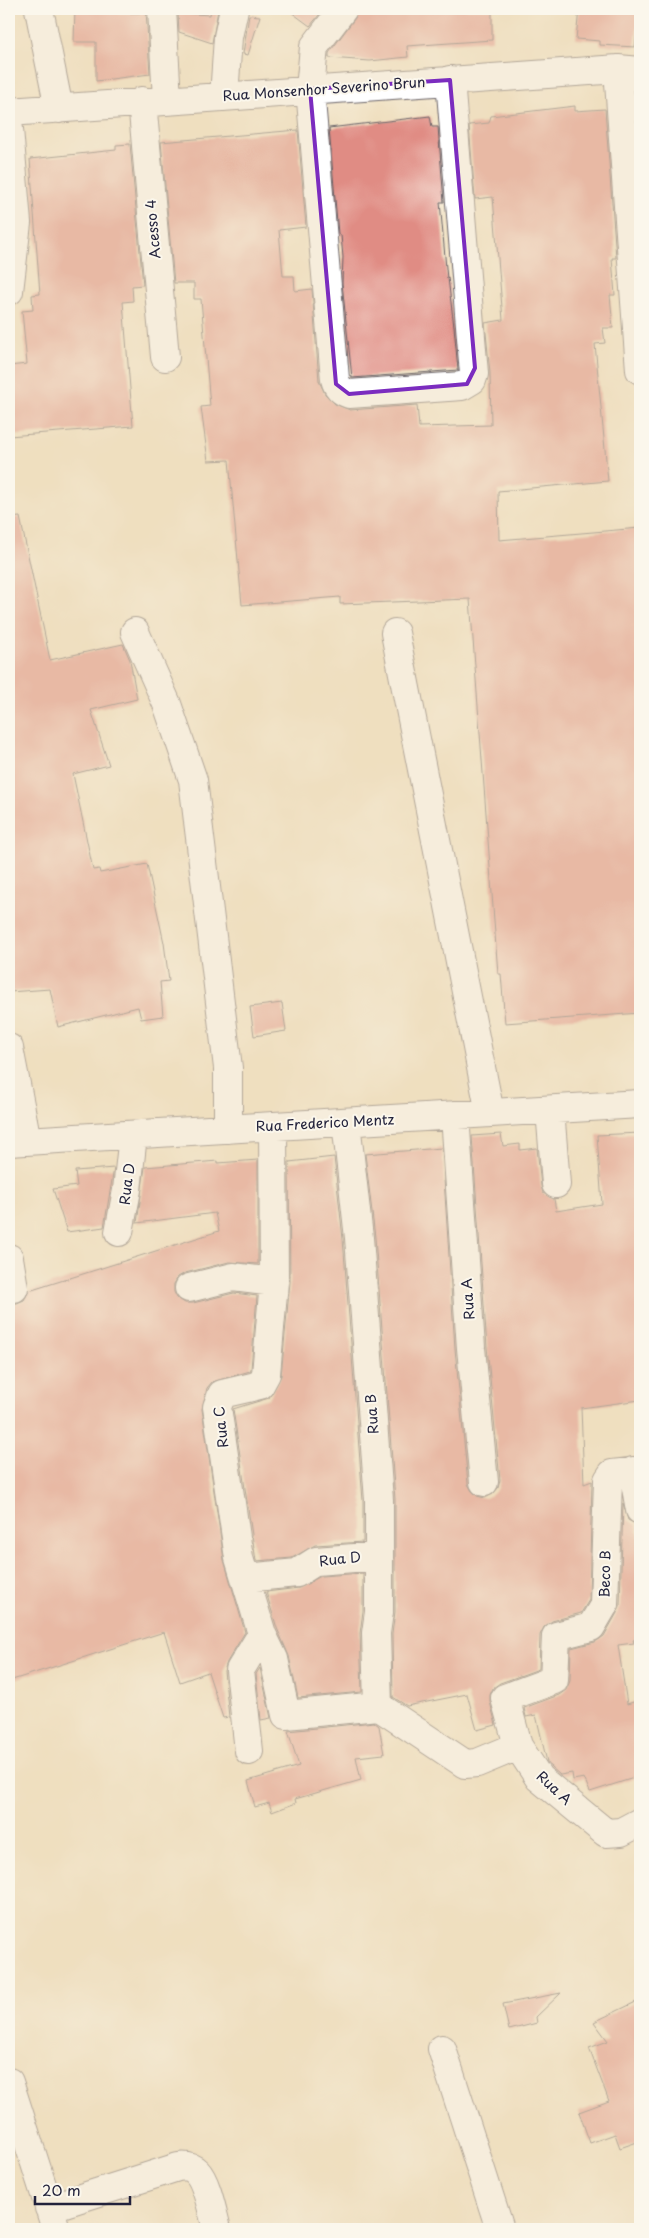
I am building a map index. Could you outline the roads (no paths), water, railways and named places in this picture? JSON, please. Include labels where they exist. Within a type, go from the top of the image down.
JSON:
[{"type":"street","points":[[39,9],[59,109]]},
{"type":"street","name":"Acesso 4","points":[[162,9],[154,100],[165,356]]},
{"type":"street","points":[[224,97],[228,37],[234,9]]},
{"type":"street","points":[[343,9],[314,47],[310,89],[335,379],[339,389],[349,394],[462,386],[472,380],[474,374],[450,80]]},
{"type":"street","points":[[629,70],[640,370]]},
{"type":"street","name":"Rua Monsenhor Severino Brun","points":[[9,112],[310,89],[629,70]]},
{"type":"street","points":[[9,129],[17,223],[9,291]]},
{"type":"street","points":[[135,632],[167,704],[193,780],[228,1068],[228,1129]]},
{"type":"street","points":[[395,633],[490,1113]]},
{"type":"street","points":[[9,1048],[18,1141]]},
{"type":"street","name":"Rua Frederico Mentz","points":[[18,1141],[640,1104]]},
{"type":"street","points":[[550,1110],[556,1184]]},
{"type":"street","name":"Rua A","points":[[455,1116],[471,1348],[484,1482]]},
{"type":"street","name":"Rua B","points":[[346,1122],[361,1267],[379,1500],[379,1612],[376,1633],[378,1706]]},
{"type":"street","name":"Rua C","points":[[273,1126],[274,1282],[264,1380],[254,1388],[229,1391],[222,1394],[216,1407],[239,1558],[262,1634],[274,1659],[286,1715],[378,1706]]},
{"type":"street","name":"Rua D","points":[[119,1232],[127,1190],[132,1135]]},
{"type":"street","points":[[9,1258],[14,1288]]},
{"type":"street","points":[[189,1288],[233,1277],[274,1282]]},
{"type":"street","points":[[628,1473],[640,1510]]},
{"type":"street","name":"Beco B","points":[[505,1698],[554,1680],[556,1636],[591,1627],[604,1605],[607,1484],[628,1473]]},
{"type":"street","name":"Rua D","points":[[245,1578],[297,1572],[316,1561],[379,1556]]},
{"type":"street","points":[[249,1751],[240,1670],[262,1634]]},
{"type":"street","name":"Rua A","points":[[505,1698],[518,1746],[539,1778],[600,1830],[614,1834],[640,1822]]},
{"type":"street","points":[[378,1706],[465,1764],[477,1763],[518,1746]]},
{"type":"street","points":[[442,2049],[500,2229]]},
{"type":"street","points":[[9,2082],[53,2219],[178,2167],[188,2166],[196,2171],[201,2179],[217,2229]]}]
